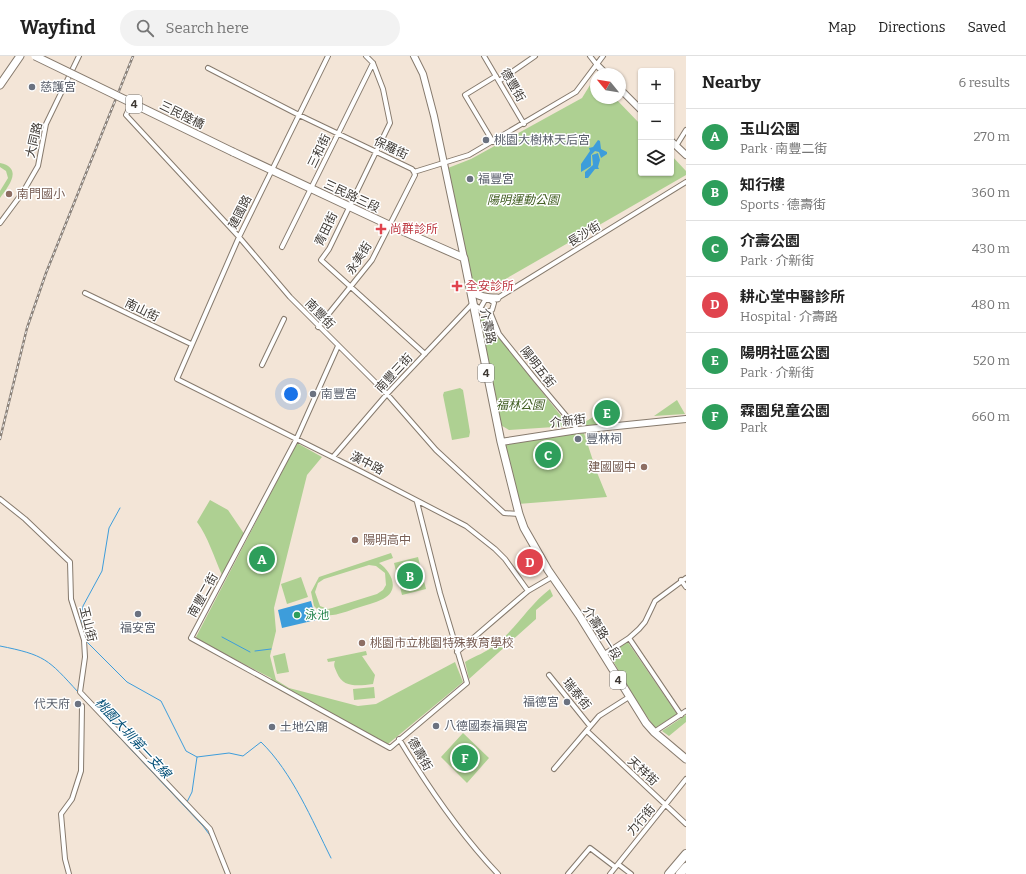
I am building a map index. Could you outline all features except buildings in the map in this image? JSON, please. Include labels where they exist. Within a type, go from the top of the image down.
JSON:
[{"type":"highway","points":[[669,874],[686,854]]},
{"type":"highway","points":[[680,874],[686,867]]},
{"type":"main road","points":[[0,85],[20,56]]},
{"type":"main road","name":"三民陸橋","points":[[35,56],[232,152]]},
{"type":"main road","name":"三民路三段","points":[[232,152],[464,258]]},
{"type":"main road","name":"介壽路","points":[[464,258],[472,304],[501,442],[519,514],[524,528],[562,592]]},
{"type":"main road","points":[[470,289],[475,294],[495,300]]},
{"type":"main road","name":"介壽路一段","points":[[562,592],[579,615],[629,697],[654,732],[686,759]]},
{"type":"street","name":"大同路","points":[[0,223],[23,192],[38,166],[46,124],[78,56]]},
{"type":"street","name":"建國路","points":[[177,379],[239,237],[328,56]]},
{"type":"street","name":"青田街","points":[[366,56],[373,63],[383,88],[390,124],[348,206],[329,249],[321,260],[425,354]]},
{"type":"street","name":"介壽路","points":[[414,56],[423,74],[464,258]]},
{"type":"street","name":"德豐街","points":[[484,56],[524,124]]},
{"type":"street","points":[[499,81],[535,56]]},
{"type":"street","points":[[590,56],[600,68]]},
{"type":"street","name":"保羅街","points":[[208,68],[299,115],[412,169],[414,172],[469,155],[524,124],[576,92],[603,56]]},
{"type":"street","name":"三和街","points":[[282,247],[373,63]]},
{"type":"street","points":[[493,142],[465,95],[496,76]]},
{"type":"street","points":[[626,95],[638,107]]},
{"type":"street","name":"南豐街","points":[[130,107],[126,116],[239,237],[286,293],[318,327],[387,394],[436,450],[486,498],[504,513],[519,514]]},
{"type":"street","points":[[674,142],[686,130]]},
{"type":"street","points":[[674,144],[686,155]]},
{"type":"street","name":"永美街","points":[[318,327],[352,287],[372,260],[415,175],[414,172]]},
{"type":"street","points":[[685,183],[686,188]]},
{"type":"street","name":"長沙街","points":[[481,308],[485,300],[495,300],[685,183]]},
{"type":"street","name":"南山街","points":[[85,293],[192,344]]},
{"type":"street","points":[[472,304],[490,312],[494,306],[495,300]]},
{"type":"street","name":"南豐三街","points":[[333,457],[387,394],[472,304]]},
{"type":"street","name":"陽明五街","points":[[490,312],[499,334],[578,430]]},
{"type":"street","points":[[262,365],[284,319]]},
{"type":"street","name":"南豐二街","points":[[338,346],[296,440],[191,638],[390,748],[399,739]]},
{"type":"street","name":"漢中路","points":[[177,379],[296,440],[333,457],[417,502],[466,526],[480,536],[505,559],[528,591]]},
{"type":"street","name":"介新街","points":[[501,442],[578,430],[686,419]]},
{"type":"street","name":"玉山街","points":[[0,499],[25,519],[70,562],[71,599],[84,640],[85,657],[80,692],[210,829],[228,874]]},
{"type":"street","name":"德壽街","points":[[417,502],[432,563],[467,683],[399,739],[430,789],[472,847],[498,874]]},
{"type":"street","points":[[457,652],[528,591],[552,577]]},
{"type":"street","points":[[603,656],[629,638],[645,622],[655,601],[681,580],[686,578]]},
{"type":"street","points":[[681,580],[686,587]]},
{"type":"street","points":[[629,638],[681,715]]},
{"type":"street","name":"瑞泰街","points":[[549,675],[590,726]]},
{"type":"street","points":[[554,769],[599,716],[629,697]]},
{"type":"street","points":[[69,874],[65,859],[60,814],[72,799],[81,771],[82,706]]},
{"type":"street","points":[[654,732],[686,711]]},
{"type":"street","name":"天祥街","points":[[587,731],[686,824]]},
{"type":"street","name":"力行街","points":[[610,874],[666,806],[686,779]]},
{"type":"street","points":[[568,874],[588,850],[594,849],[631,874]]},
{"type":"green space","name":"陽明運動公園","points":[[590,85],[590,104],[621,104],[638,122],[638,176],[674,176],[674,158],[686,171],[686,175],[483,292],[474,289],[448,168],[471,159],[582,98]]},
{"type":"green space","points":[[0,163],[7,165],[13,173],[7,189],[0,198],[0,191],[8,178],[6,171],[0,167]]},
{"type":"green space","name":"福林公園","points":[[482,316],[569,426],[509,430],[499,424],[476,321]]},
{"type":"green space","points":[[460,388],[463,390],[470,432],[469,437],[452,440],[443,395],[444,392]]},
{"type":"green space","points":[[677,400],[685,414],[654,416]]},
{"type":"green space","points":[[611,406],[619,420],[618,423],[586,426],[585,422]]},
{"type":"green space","points":[[584,433],[596,470],[607,497],[518,504],[502,440]]},
{"type":"green space","points":[[297,443],[322,457],[307,475],[274,608],[276,631],[270,656],[276,680],[289,688],[358,706],[376,704],[455,662],[463,682],[388,744],[273,682],[271,678],[198,640],[196,637]]},
{"type":"green space","points":[[210,500],[228,510],[245,535],[222,575],[208,541],[197,522]]},
{"type":"green space","points":[[391,553],[393,558],[379,563],[390,576],[393,586],[392,591],[377,602],[338,614],[325,614],[320,612],[314,606],[311,592],[319,577]],"holes":[[[369,565],[376,566],[385,573],[386,585],[383,590],[377,594],[332,608],[328,609],[320,606],[315,592],[318,583],[324,579]]]},
{"type":"green space","points":[[418,557],[426,589],[402,595],[394,563]]},
{"type":"green space","points":[[301,577],[308,597],[287,604],[281,584]]},
{"type":"green space","points":[[550,589],[553,596],[536,610],[536,619],[469,679],[465,662],[488,650],[503,639],[542,595]]},
{"type":"green space","points":[[627,641],[677,714],[655,728],[630,692],[609,653]]},
{"type":"green space","points":[[366,651],[367,655],[362,656],[375,675],[373,684],[347,684],[337,673],[334,666],[335,661],[328,662],[327,659]]},
{"type":"green space","points":[[285,653],[289,672],[277,674],[273,656]]},
{"type":"green space","points":[[374,687],[375,698],[354,700],[353,689]]},
{"type":"green space","points":[[686,715],[686,722],[669,736],[662,731]]},
{"type":"green space","points":[[463,733],[489,758],[467,783],[441,757]]},
{"type":"water","points":[[598,140],[600,141],[601,149],[607,152],[607,154],[601,158],[599,152],[595,151],[591,155],[591,166],[581,172],[581,164],[590,151],[589,148],[593,147]]},
{"type":"water","points":[[598,153],[600,160],[598,167],[599,169],[595,169],[588,178],[585,178],[585,172],[593,165],[592,155]]},
{"type":"water","name":"泳池","points":[[311,601],[316,620],[282,628],[278,610]]},
{"type":"waterway","points":[[120,508],[109,528],[102,571],[83,606],[81,623],[87,642],[127,682],[161,701],[186,751],[197,757]]},
{"type":"waterway","points":[[222,637],[250,652]]},
{"type":"waterway","name":"桃園大圳第一支線","points":[[0,646],[27,652],[45,660],[52,665],[78,692]]},
{"type":"waterway","points":[[255,651],[271,649]]},
{"type":"waterway","name":"桃園大圳第一支線","points":[[106,723],[203,826],[212,838]]},
{"type":"waterway","points":[[187,802],[192,792],[197,757],[229,753],[243,756],[261,742],[272,754],[292,782],[331,858]]},
{"type":"railway","points":[[0,439],[27,328],[46,273],[133,56]]},
{"type":"place","name":"慈護宮","points":[[32,87]]},
{"type":"place","name":"桃園大樹林天后宮","points":[[486,140]]},
{"type":"place","name":"福豐宮","points":[[470,179]]},
{"type":"place","name":"南門國小","points":[[9,194]]},
{"type":"place","name":"尚群診所","points":[[381,229]]},
{"type":"place","name":"全安診所","points":[[457,286]]},
{"type":"place","name":"南豐宮","points":[[313,394]]},
{"type":"place","name":"陽明社區公園","points":[[607,413]]},
{"type":"place","name":"豐林祠","points":[[578,439]]},
{"type":"place","name":"介壽公園","points":[[548,455]]},
{"type":"place","name":"建國國中","points":[[644,467]]},
{"type":"place","name":"陽明高中","points":[[355,540]]},
{"type":"place","name":"玉山公園","points":[[262,559]]},
{"type":"place","name":"耕心堂中醫診所","points":[[530,562]]},
{"type":"place","name":"知行樓","points":[[410,576]]},
{"type":"place","name":"福安宮","points":[[138,614]]},
{"type":"place","name":"泳池","points":[[297,615]]},
{"type":"place","name":"桃園市立桃園特殊教育學校","points":[[362,643]]},
{"type":"place","name":"福德宮","points":[[567,702]]},
{"type":"place","name":"代天府","points":[[78,704]]},
{"type":"place","name":"八德國泰福興宮","points":[[436,726]]},
{"type":"place","name":"土地公廟","points":[[272,727]]},
{"type":"place","name":"霖園兒童公園","points":[[465,758]]}]
